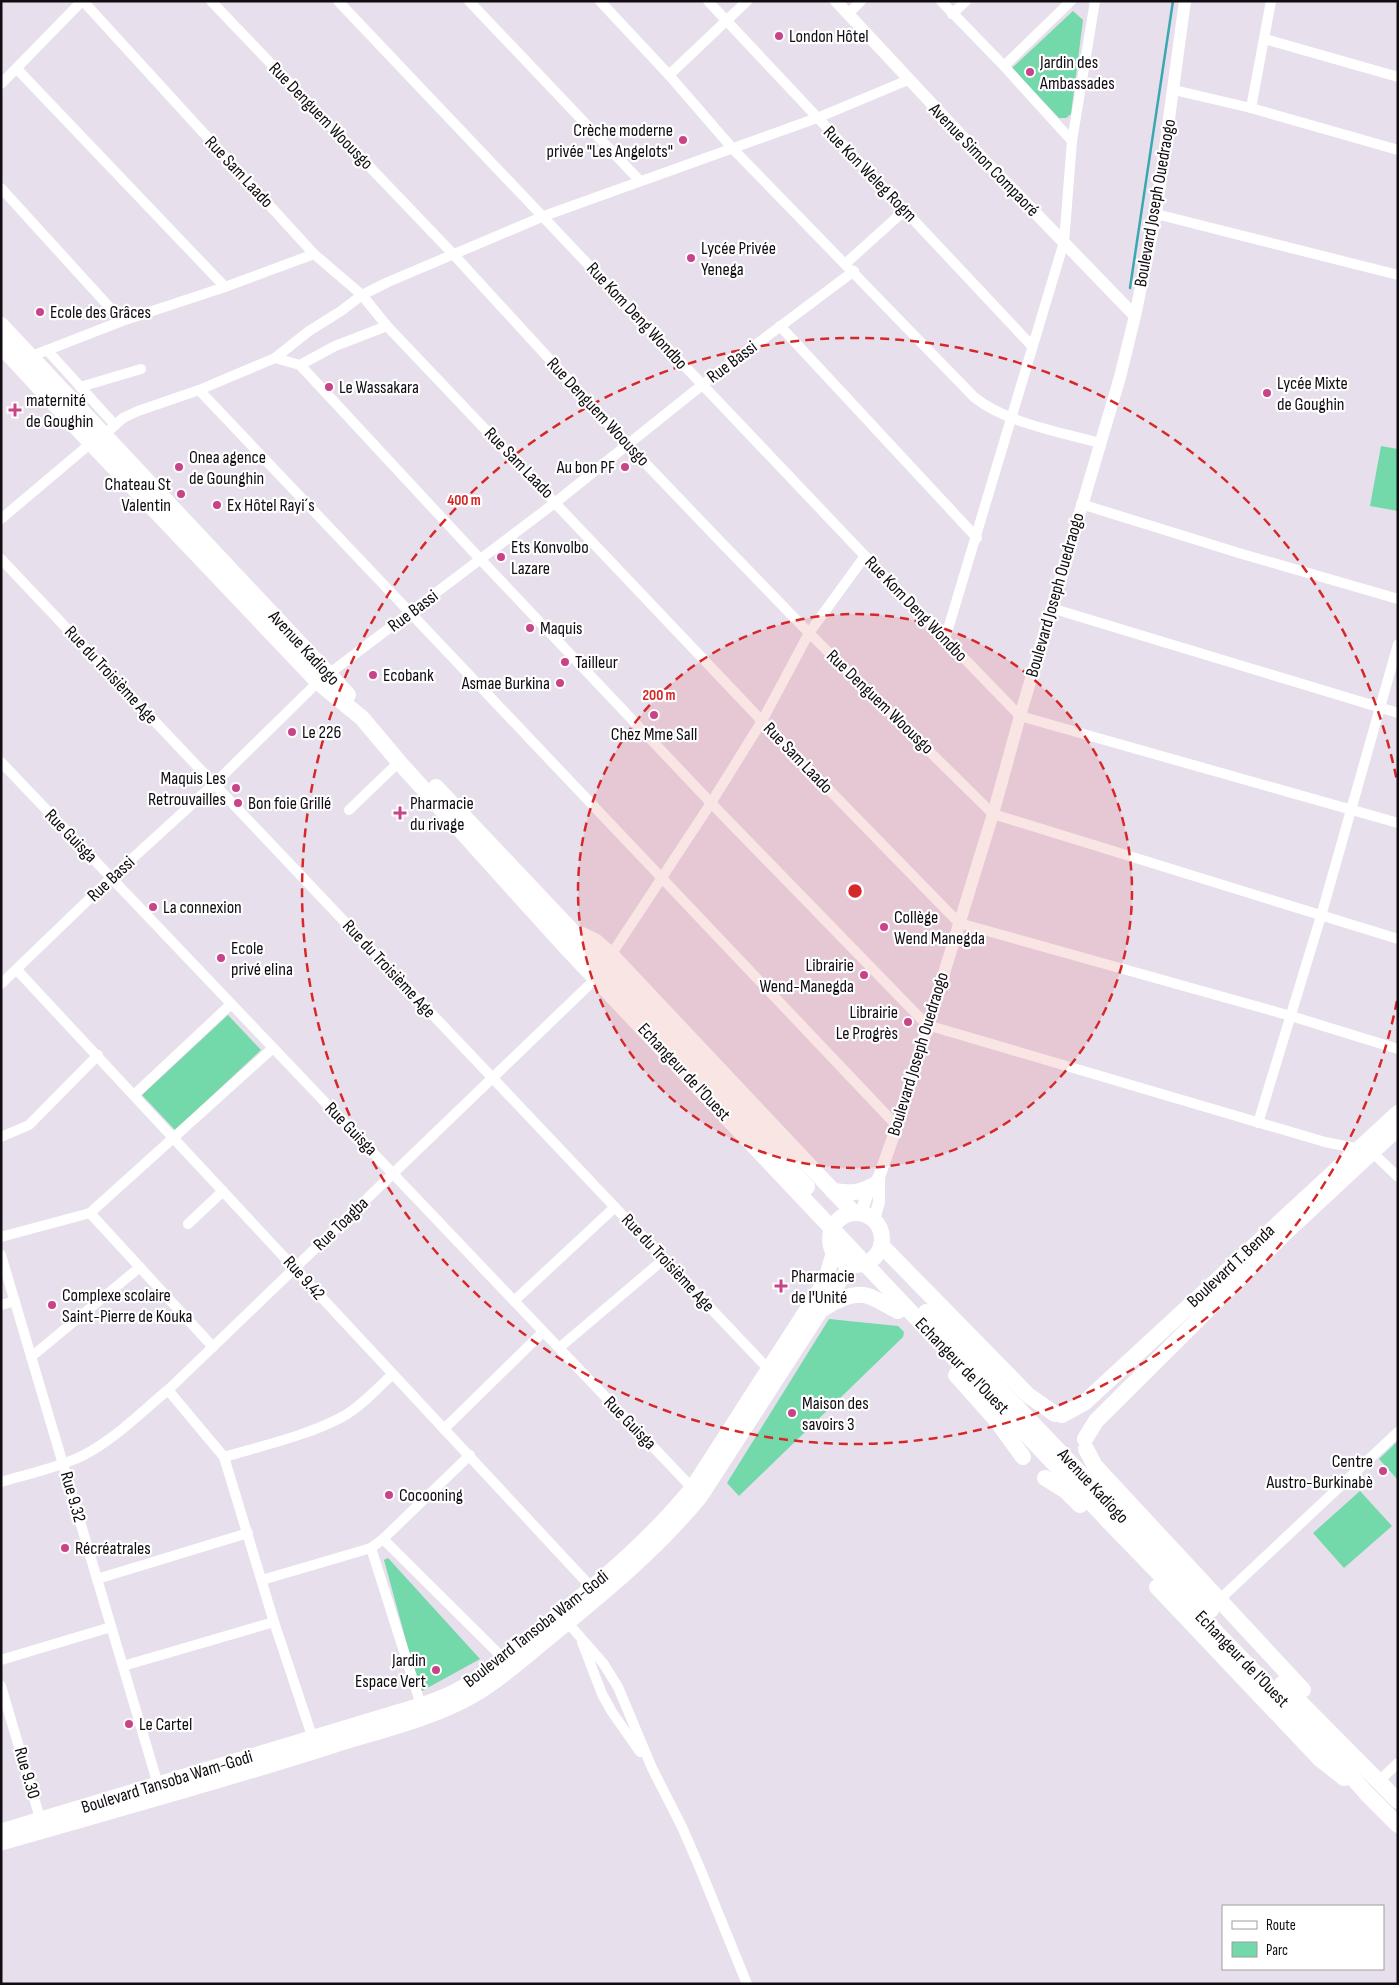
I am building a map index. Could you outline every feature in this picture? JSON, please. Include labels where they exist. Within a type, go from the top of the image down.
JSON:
[{"type":"highway","name":"Avenue Kadiogo","points":[[1,325],[32,356],[323,678],[601,973]]},
{"type":"highway","name":"Avenue Kadiogo","points":[[1,346],[32,356]]},
{"type":"highway","name":"Avenue Kadiogo","points":[[323,678],[362,718],[399,762],[568,938]]},
{"type":"highway","points":[[568,938],[596,942],[601,973],[841,1259],[853,1264],[864,1264],[872,1260],[881,1246],[881,1231],[833,1191],[601,973]]},
{"type":"highway","name":"Echangeur de l'Ouest","points":[[601,973],[848,1231]]},
{"type":"highway","name":"Echangeur de l'Ouest","points":[[601,973],[1113,1526],[1334,1744]]},
{"type":"highway","name":"Boulevard T. Benda","points":[[1086,1444],[1096,1421],[1283,1235],[1398,1113]]},
{"type":"highway","name":"Boulevard T. Benda","points":[[1058,1414],[1084,1403],[1364,1150],[1398,1128]]},
{"type":"highway","points":[[833,1191],[862,1192],[876,1181]]},
{"type":"highway","points":[[832,1246],[831,1234],[839,1219],[863,1215]]},
{"type":"highway","name":"Avenue Kadiogo","points":[[848,1231],[1271,1673],[1334,1744]]},
{"type":"highway","points":[[881,1246],[1028,1395],[1058,1414],[1068,1417],[1079,1426],[1095,1466],[1327,1717],[1375,1777],[1398,1801]]},
{"type":"highway","points":[[853,1264],[997,1421],[1031,1470],[1073,1497],[1320,1759],[1367,1794],[1398,1825]]},
{"type":"highway","points":[[821,1310],[850,1295],[860,1295],[871,1296],[898,1311]]},
{"type":"highway","points":[[1023,1457],[1022,1441],[1028,1427],[1040,1417],[1058,1414]]},
{"type":"highway","points":[[1044,1478],[1059,1479],[1072,1473],[1082,1463],[1086,1444]]},
{"type":"highway","points":[[1334,1744],[1375,1777]]},
{"type":"highway","points":[[1334,1744],[1367,1794]]},
{"type":"main road","name":"Boulevard Tansoba Wam-Godi","points":[[1,1843],[42,1825],[160,1791],[317,1751],[448,1708],[470,1698],[504,1674],[568,1623],[652,1550],[677,1524],[773,1374],[825,1281],[832,1246]]},
{"type":"main road","points":[[773,1374],[853,1264]]},
{"type":"main road","name":"Boulevard Tansoba Wam-Godi","points":[[160,1791],[313,1739],[421,1705],[464,1687],[504,1659],[591,1587],[696,1492]]},
{"type":"main road","name":"Boulevard Tansoba Wam-Godi","points":[[1,1831],[42,1825]]},
{"type":"street","points":[[1,84],[83,1]]},
{"type":"street","name":"Rue Sam Laado","points":[[83,1],[314,254],[362,295],[388,326],[762,721],[959,923]]},
{"type":"street","name":"Rue Denguem Woousgo","points":[[211,1],[454,255],[628,445],[809,633],[993,814]]},
{"type":"street","name":"Rue Kom Deng Wondbo","points":[[338,1],[865,556],[1020,716]]},
{"type":"street","points":[[469,1],[640,181]]},
{"type":"street","points":[[600,1],[669,75],[733,149],[854,271],[974,397],[996,412],[1011,418],[1100,443]]},
{"type":"street","name":"Rue Kon Weleg Rogm","points":[[708,1],[1032,346]]},
{"type":"street","points":[[669,75],[747,1]]},
{"type":"street","name":"Avenue Simon Compaoré","points":[[836,1],[908,80],[1135,316]]},
{"type":"street","points":[[848,14],[862,1]]},
{"type":"street","points":[[941,1],[1004,66],[1072,141]]},
{"type":"street","points":[[952,14],[966,1]]},
{"type":"street","points":[[1004,66],[1071,1]]},
{"type":"street","points":[[945,639],[977,538],[1064,242],[1072,141],[1095,1]]},
{"type":"street","name":"Boulevard Joseph Ouedraogo","points":[[863,1215],[879,1202],[876,1181],[897,1126],[993,814],[1135,316],[1156,214],[1185,1]]},
{"type":"street","points":[[1251,108],[1271,1]]},
{"type":"street","points":[[1265,39],[1398,78]]},
{"type":"street","points":[[17,69],[225,287]]},
{"type":"street","points":[[1,519],[123,418],[199,390],[275,358],[309,330],[341,312],[362,295],[388,282],[544,216],[817,118],[908,80]]},
{"type":"street","points":[[1174,90],[1251,108],[1398,150]]},
{"type":"street","points":[[1,188],[122,321]]},
{"type":"street","points":[[845,264],[905,210]]},
{"type":"street","points":[[1156,214],[1398,275]]},
{"type":"street","points":[[32,356],[122,321],[225,287],[314,254]]},
{"type":"street","name":"Rue Bassi","points":[[1,984],[111,878],[214,784],[323,678],[556,502],[702,385],[854,271]]},
{"type":"street","points":[[300,365],[335,346],[388,326]]},
{"type":"street","points":[[780,326],[977,538]]},
{"type":"street","points":[[32,356],[80,387],[103,435]]},
{"type":"street","points":[[275,358],[300,365],[480,560],[711,803],[927,1025],[1325,1142],[1364,1150],[1398,1178]]},
{"type":"street","points":[[80,387],[141,369]]},
{"type":"street","points":[[199,390],[897,1126]]},
{"type":"street","points":[[1081,504],[1242,554],[1398,599]]},
{"type":"street","name":"Rue Toagba","points":[[1,1482],[63,1464],[82,1456],[102,1444],[168,1390],[601,973],[762,721],[809,633],[865,556]]},
{"type":"street","name":"Rue du Troisième Age","points":[[1,559],[773,1374]]},
{"type":"street","points":[[1052,608],[1398,713]]},
{"type":"street","points":[[1258,1122],[1321,916],[1398,644]]},
{"type":"street","points":[[1020,716],[1398,824]]},
{"type":"street","name":"Rue Guisga","points":[[1,762],[696,1492]]},
{"type":"street","points":[[349,810],[399,762]]},
{"type":"street","points":[[993,814],[1398,939]]},
{"type":"street","points":[[959,923],[1291,1016],[1398,1049]]},
{"type":"street","name":"Rue 9.42","points":[[16,970],[98,1055],[392,1375],[591,1587]]},
{"type":"street","points":[[134,1095],[231,1004]]},
{"type":"street","points":[[1,1238],[90,1213],[273,1048]]},
{"type":"street","points":[[1,1137],[29,1125],[98,1055]]},
{"type":"street","points":[[188,1224],[223,1191]]},
{"type":"street","points":[[514,1301],[615,1207]]},
{"type":"street","points":[[90,1213],[213,1347]]},
{"type":"street","name":"Rue 9.32","points":[[1,1255],[160,1791]]},
{"type":"street","points":[[559,1348],[664,1259]]},
{"type":"street","points":[[32,1357],[140,1267]]},
{"type":"street","points":[[1,1305],[15,1301]]},
{"type":"street","points":[[444,1429],[543,1332]]},
{"type":"street","points":[[224,1457],[325,1425],[356,1407],[392,1375]]},
{"type":"street","points":[[168,1390],[224,1457],[274,1622],[313,1739]]},
{"type":"street","points":[[1220,1600],[1398,1432]]},
{"type":"street","points":[[262,1580],[371,1548],[383,1539],[470,1456]]},
{"type":"street","points":[[97,1579],[248,1533]]},
{"type":"street","points":[[383,1539],[504,1659]]},
{"type":"street","points":[[371,1548],[421,1705]]},
{"type":"street","points":[[123,1666],[274,1622]]},
{"type":"street","points":[[568,1623],[603,1663],[618,1687],[652,1768],[682,1827],[747,1984]]},
{"type":"street","points":[[1,1660],[111,1627]]},
{"type":"street","points":[[579,1636],[602,1694],[612,1712],[652,1768]]},
{"type":"street","name":"Rue 9.30","points":[[1,1686],[42,1825]]},
{"type":"street","points":[[1375,1777],[1398,1763]]},
{"type":"green space","points":[[1073,11],[1083,20],[1071,114],[1066,118],[1059,118],[1012,68]]},
{"type":"green space","points":[[1381,446],[1398,449],[1398,511],[1370,506]]},
{"type":"green space","points":[[228,1015],[261,1050],[175,1130],[142,1095]]},
{"type":"green space","points":[[829,1319],[898,1326],[904,1332],[903,1337],[739,1496],[727,1483]]},
{"type":"green space","points":[[1398,1441],[1398,1480],[1379,1459]]},
{"type":"green space","points":[[1360,1491],[1392,1526],[1344,1568],[1313,1533]]},
{"type":"green space","points":[[388,1558],[480,1659],[420,1692],[384,1560]]},
{"type":"waterway","points":[[1130,288],[1173,1]]},
{"type":"place","name":"London Hôtel","points":[[779,36]]},
{"type":"place","name":"Jardin des Ambassades","points":[[1030,72]]},
{"type":"place","name":"Crèche moderne privée \"Les Angelots\"","points":[[683,140]]},
{"type":"place","name":"Lycée Privée Yenega","points":[[691,258]]},
{"type":"place","name":"Ecole des Grâces","points":[[40,312]]},
{"type":"place","name":"Le Wassakara","points":[[329,387]]},
{"type":"place","name":"Lycée Mixte de Goughin","points":[[1267,393]]},
{"type":"place","name":"maternité de Goughin","points":[[15,410]]},
{"type":"place","name":"Onea agence de Gounghin","points":[[179,467]]},
{"type":"place","name":"Au bon PF","points":[[625,467]]},
{"type":"place","name":"Chateau St Valentin","points":[[181,494]]},
{"type":"place","name":"Ex Hôtel Rayi´s","points":[[217,505]]},
{"type":"place","name":"Ets Konvolbo Lazare","points":[[501,557]]},
{"type":"place","name":"Maquis","points":[[530,628]]},
{"type":"place","name":"Tailleur","points":[[565,662]]},
{"type":"place","name":"Ecobank","points":[[373,675]]},
{"type":"place","name":"Asmae Burkina","points":[[560,683]]},
{"type":"place","name":"Chez Mme Sall","points":[[654,715]]},
{"type":"place","name":"Le 226","points":[[292,732]]},
{"type":"place","name":"Maquis Les Retrouvailles","points":[[236,788]]},
{"type":"place","name":"Bon foie Grillé","points":[[238,803]]},
{"type":"place","name":"Pharmacie du rivage","points":[[400,813]]},
{"type":"place","name":"La connexion","points":[[153,907]]},
{"type":"place","name":"Collège Wend Manegda","points":[[884,927]]},
{"type":"place","name":"Ecole privé elina","points":[[221,958]]},
{"type":"place","name":"Librairie Wend-Manegda","points":[[864,975]]},
{"type":"place","name":"Librairie Le Progrès","points":[[908,1022]]},
{"type":"place","name":"Pharmacie de l'Unité","points":[[781,1286]]},
{"type":"place","name":"Complexe scolaire Saint-Pierre de Kouka","points":[[52,1305]]},
{"type":"place","name":"Maison des savoirs 3","points":[[792,1413]]},
{"type":"place","name":"Centre Austro-Burkinabè","points":[[1383,1471]]},
{"type":"place","name":"Cocooning","points":[[389,1495]]},
{"type":"place","name":"Récréatrales","points":[[65,1548]]},
{"type":"place","name":"Jardin Espace Vert","points":[[436,1670]]},
{"type":"place","name":"Le Cartel","points":[[129,1724]]}]
